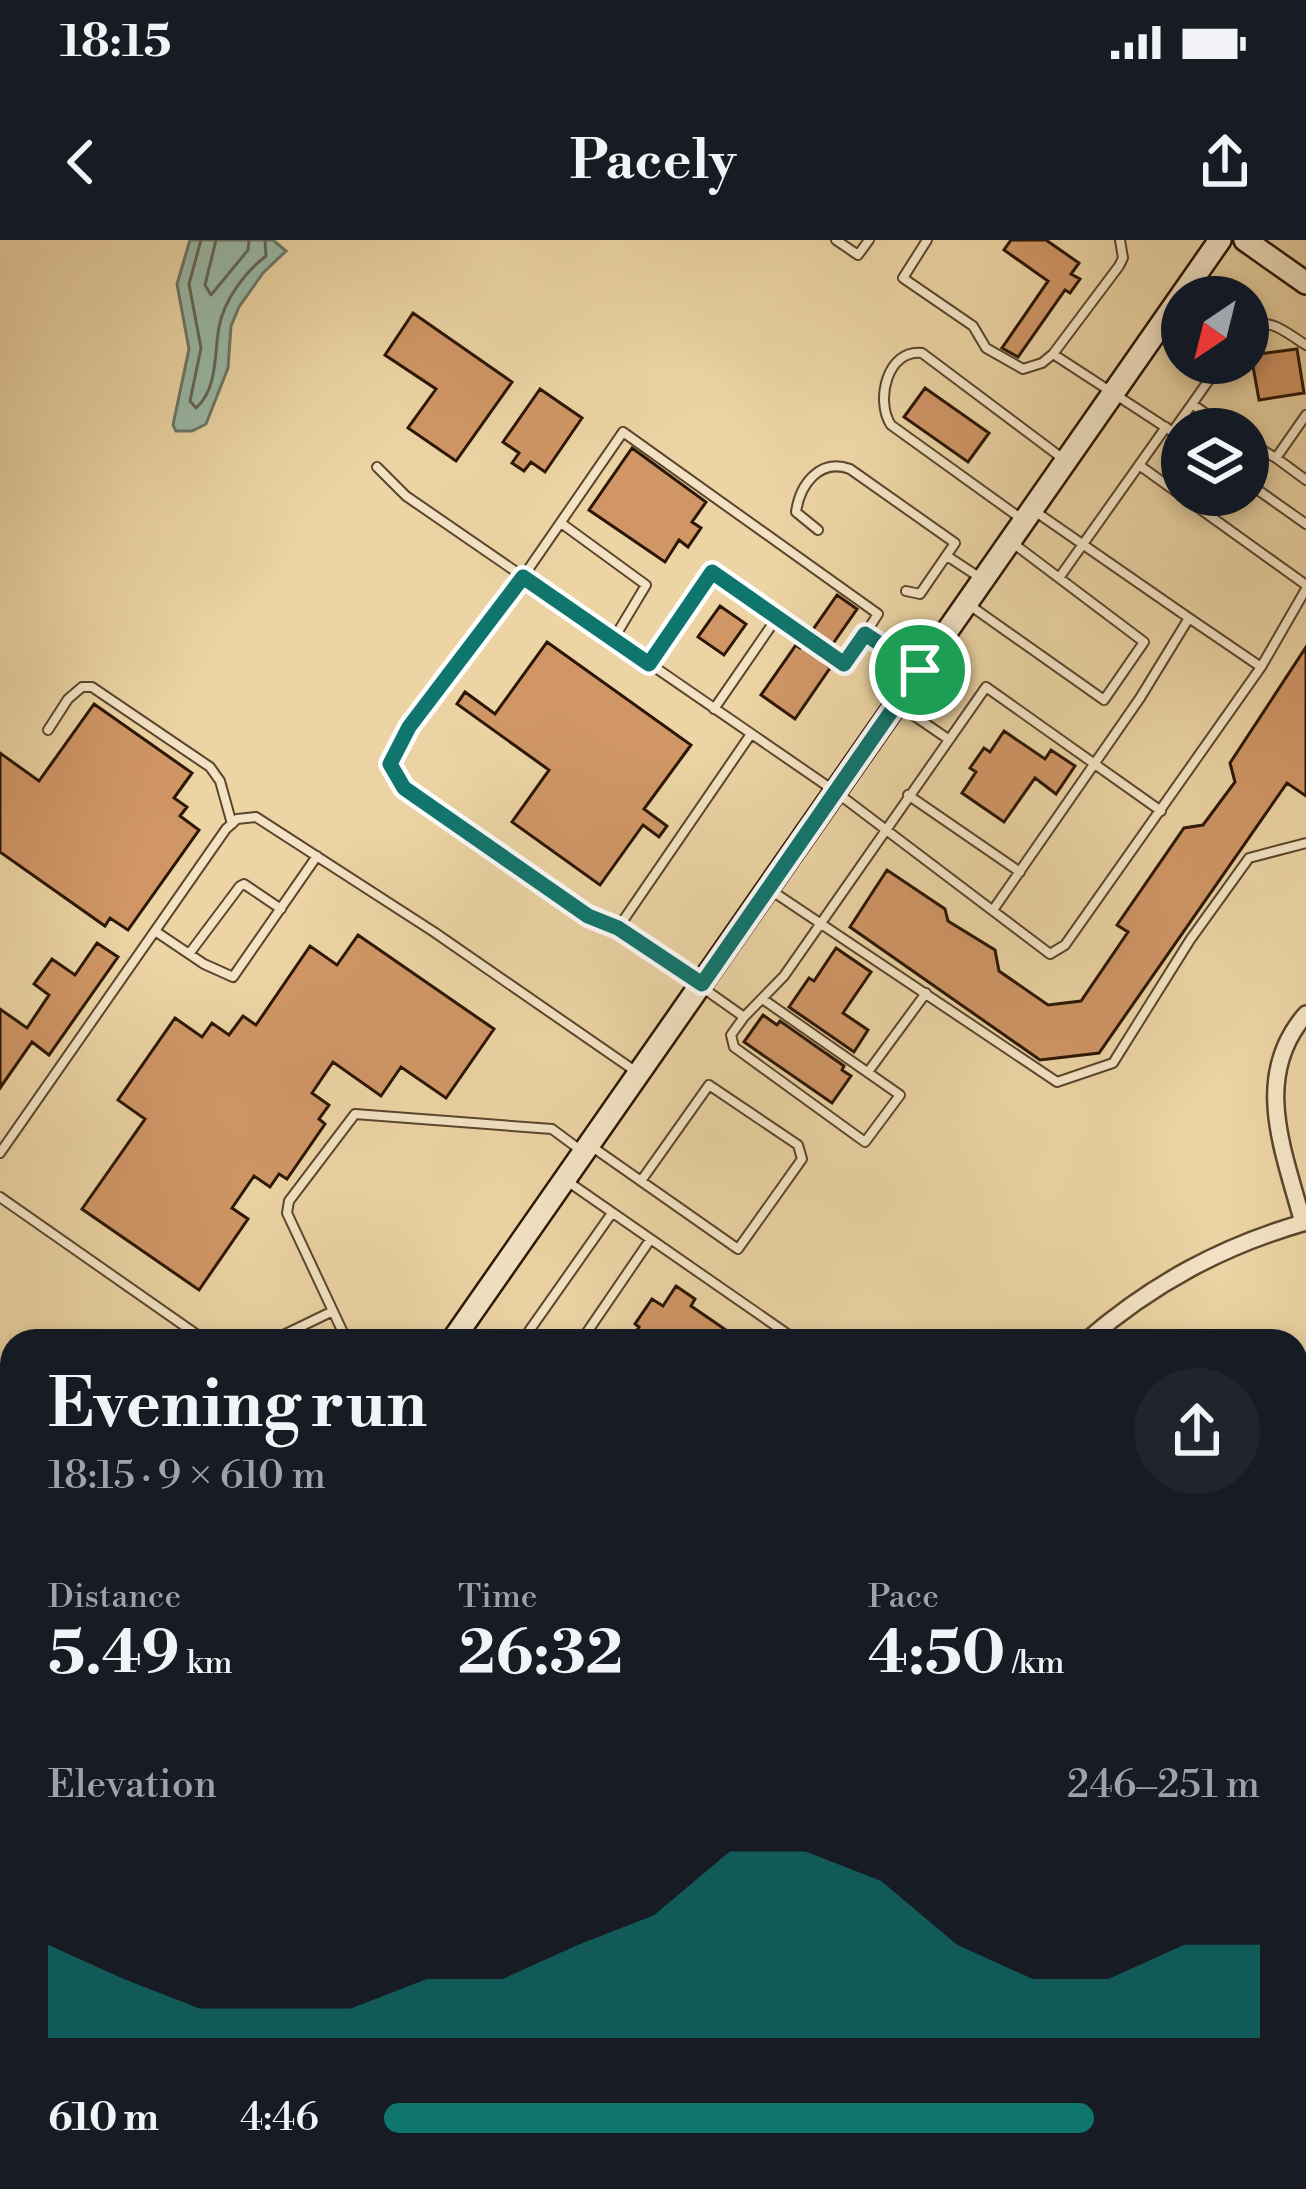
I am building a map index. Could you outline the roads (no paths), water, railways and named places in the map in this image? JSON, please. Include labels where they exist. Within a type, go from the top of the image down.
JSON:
[{"type":"main road","points":[[461,1329],[1220,240]]},
{"type":"main road","points":[[1245,240],[1306,283]]},
{"type":"street","points":[[1101,1329],[1146,1294],[1223,1249],[1305,1222],[1274,1102],[1278,1061],[1306,1014]]},
{"type":"lane","points":[[836,240],[857,255],[868,240]]},
{"type":"lane","points":[[927,240],[905,280],[973,326],[985,347],[1018,368],[1041,364],[1053,354],[1121,262],[1120,240]]},
{"type":"lane","points":[[1269,323],[1306,345]]},
{"type":"lane","points":[[1066,461],[922,353],[902,356],[886,380],[882,411],[891,425],[1028,515],[1083,544],[1261,667]]},
{"type":"lane","points":[[1053,354],[1161,423]]},
{"type":"lane","points":[[1188,408],[1206,384]]},
{"type":"lane","points":[[1192,404],[1198,408]]},
{"type":"lane","points":[[1276,458],[1304,420]]},
{"type":"lane","points":[[649,664],[712,572],[844,664],[878,614],[623,432],[523,577],[409,727],[390,764],[404,788],[588,916],[618,928],[702,984],[744,1017]]},
{"type":"lane","points":[[1058,578],[1161,439]]},
{"type":"lane","points":[[1269,454],[1306,480]]},
{"type":"lane","points":[[818,530],[796,512],[796,504],[819,469],[838,465],[955,542],[920,594],[906,590]]},
{"type":"lane","points":[[377,467],[406,496],[836,792],[1050,953],[1065,945],[1162,811],[1261,667],[1306,587],[1139,465]]},
{"type":"lane","points":[[1269,498],[1306,524]]},
{"type":"lane","points":[[561,523],[646,585],[613,640]]},
{"type":"lane","points":[[967,603],[1104,700],[1144,642],[1010,541]]},
{"type":"lane","points":[[946,556],[983,580]]},
{"type":"lane","points":[[714,709],[778,616]]},
{"type":"lane","points":[[993,910],[1189,618]]},
{"type":"lane","points":[[865,634],[920,670]]},
{"type":"lane","points":[[48,730],[68,699],[82,687],[92,687],[210,767],[220,781],[232,824]]},
{"type":"lane","points":[[764,1000],[900,1095],[865,1142],[734,1047],[731,1035],[764,1000],[821,923],[986,687],[1162,811]]},
{"type":"lane","points":[[897,704],[948,739]]},
{"type":"lane","points":[[618,928],[751,734]]},
{"type":"lane","points":[[908,795],[1020,872]]},
{"type":"lane","points":[[0,1153],[232,824],[256,817],[639,1074]]},
{"type":"lane","points":[[768,889],[1057,1082],[1113,1063],[1190,940],[1250,858],[1306,842]]},
{"type":"lane","points":[[155,931],[232,977],[316,856]]},
{"type":"lane","points":[[189,954],[244,884],[281,909]]},
{"type":"lane","points":[[868,1072],[926,993]]},
{"type":"lane","points":[[341,1329],[287,1213],[290,1202],[355,1114],[552,1129],[641,1181],[738,1249],[802,1159],[798,1145],[710,1085],[641,1181]]},
{"type":"lane","points":[[566,1180],[780,1329]]},
{"type":"lane","points":[[0,1197],[189,1329]]},
{"type":"lane","points":[[530,1329],[612,1213]]},
{"type":"lane","points":[[588,1329],[650,1240]]},
{"type":"lane","points":[[296,1329],[333,1311]]},
{"type":"water","points":[[190,240],[273,240],[286,251],[239,307],[231,326],[228,368],[206,424],[192,431],[176,431],[173,425],[189,349],[177,284]]}]
